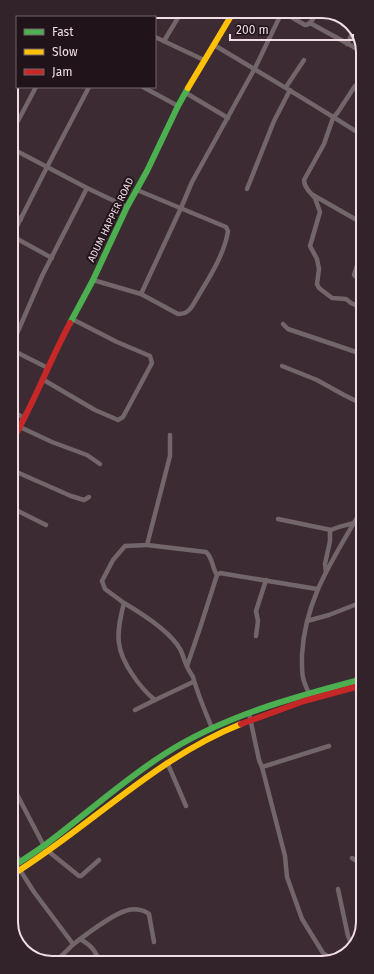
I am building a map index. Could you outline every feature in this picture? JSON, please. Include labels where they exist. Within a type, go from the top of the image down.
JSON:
[{"type":"street","points":[[164,41],[178,18]]},
{"type":"street","name":"ADUM HAPPER ROAD","points":[[18,430],[42,379],[93,280],[127,207],[137,190],[178,106],[230,18]]},
{"type":"street","points":[[141,294],[189,188],[255,68],[278,18]]},
{"type":"street","points":[[292,18],[305,25],[308,25],[312,18]]},
{"type":"street","points":[[310,23],[356,49]]},
{"type":"street","points":[[347,44],[352,35]]},
{"type":"street","points":[[156,37],[204,60]]},
{"type":"street","points":[[214,45],[255,68],[356,131]]},
{"type":"street","points":[[247,188],[288,89],[304,60]]},
{"type":"street","points":[[356,86],[333,118],[324,144],[304,180],[308,190],[319,205],[320,212],[310,246],[317,259],[319,269],[317,284],[319,288],[332,298],[346,300],[356,305]]},
{"type":"street","points":[[18,118],[35,88]]},
{"type":"street","points":[[18,225],[88,88]]},
{"type":"street","points":[[145,88],[178,106]]},
{"type":"street","points":[[186,93],[228,118]]},
{"type":"street","points":[[18,152],[127,207]]},
{"type":"street","points":[[18,330],[37,287],[87,188]]},
{"type":"street","points":[[93,280],[141,294],[178,314],[188,311],[202,289],[222,251],[228,230],[226,227],[137,190]]},
{"type":"street","points":[[312,194],[356,220]]},
{"type":"street","points":[[18,240],[52,258]]},
{"type":"street","points":[[42,379],[88,406],[118,420],[123,417],[152,363],[150,356],[117,342],[72,319]]},
{"type":"street","points":[[283,324],[288,329],[356,352]]},
{"type":"street","points":[[18,353],[48,368]]},
{"type":"street","points":[[282,366],[317,380],[356,401]]},
{"type":"street","points":[[18,414],[24,418]]},
{"type":"street","points":[[20,427],[52,442],[87,455],[100,464]]},
{"type":"street","points":[[147,545],[170,456],[170,435]]},
{"type":"street","points":[[18,473],[71,496],[84,500],[89,497]]},
{"type":"street","points":[[18,511],[46,525]]},
{"type":"street","points":[[278,519],[331,530],[354,522]]},
{"type":"street","points":[[309,692],[303,682],[302,676],[303,642],[307,621],[317,589],[356,519]]},
{"type":"street","points":[[326,573],[325,564],[331,530]]},
{"type":"street","points":[[212,728],[193,682],[192,676],[186,666],[181,649],[149,618],[124,603],[106,589],[102,581],[112,560],[125,546],[147,545],[206,552],[210,557],[214,571],[217,575]]},
{"type":"street","points":[[186,666],[217,575],[224,572],[317,589]]},
{"type":"street","points":[[256,636],[258,620],[256,611],[266,580]]},
{"type":"street","points":[[124,603],[119,625],[119,643],[122,653],[138,683],[155,700]]},
{"type":"street","points":[[307,621],[329,615],[356,604]]},
{"type":"street","points":[[74,944],[34,892],[20,870],[110,793],[163,755],[212,728],[249,713],[309,692],[356,680]]},
{"type":"street","points":[[135,710],[193,682]]},
{"type":"street","points":[[18,859],[20,862],[46,849],[168,762],[206,739],[250,720],[319,696],[356,687]]},
{"type":"street","points":[[249,713],[259,760],[285,856],[287,877],[302,919],[323,953],[327,955]]},
{"type":"street","points":[[262,767],[330,746]]},
{"type":"street","points":[[168,762],[186,806]]},
{"type":"street","points":[[110,793],[115,800]]},
{"type":"street","points":[[18,796],[46,849],[78,876],[82,876],[99,860]]},
{"type":"street","points":[[352,858],[356,861]]},
{"type":"street","points":[[338,889],[350,941]]},
{"type":"street","points":[[63,956],[80,939],[126,910],[135,909],[145,911],[150,915],[154,942]]},
{"type":"street","points":[[80,939],[90,945],[97,956]]},
{"type":"traffic: fast","points":[[70,323],[93,280],[127,207],[147,171],[188,88]]},
{"type":"traffic: fast","points":[[18,863],[45,845],[147,765],[186,741],[210,729],[260,709],[356,681]]},
{"type":"traffic: slow","points":[[188,88],[230,18]]},
{"type":"traffic: slow","points":[[18,871],[69,836],[151,774],[210,738],[241,724]]},
{"type":"traffic: jam","points":[[18,429],[70,323]]},
{"type":"traffic: jam","points":[[241,724],[304,701],[356,687]]}]
